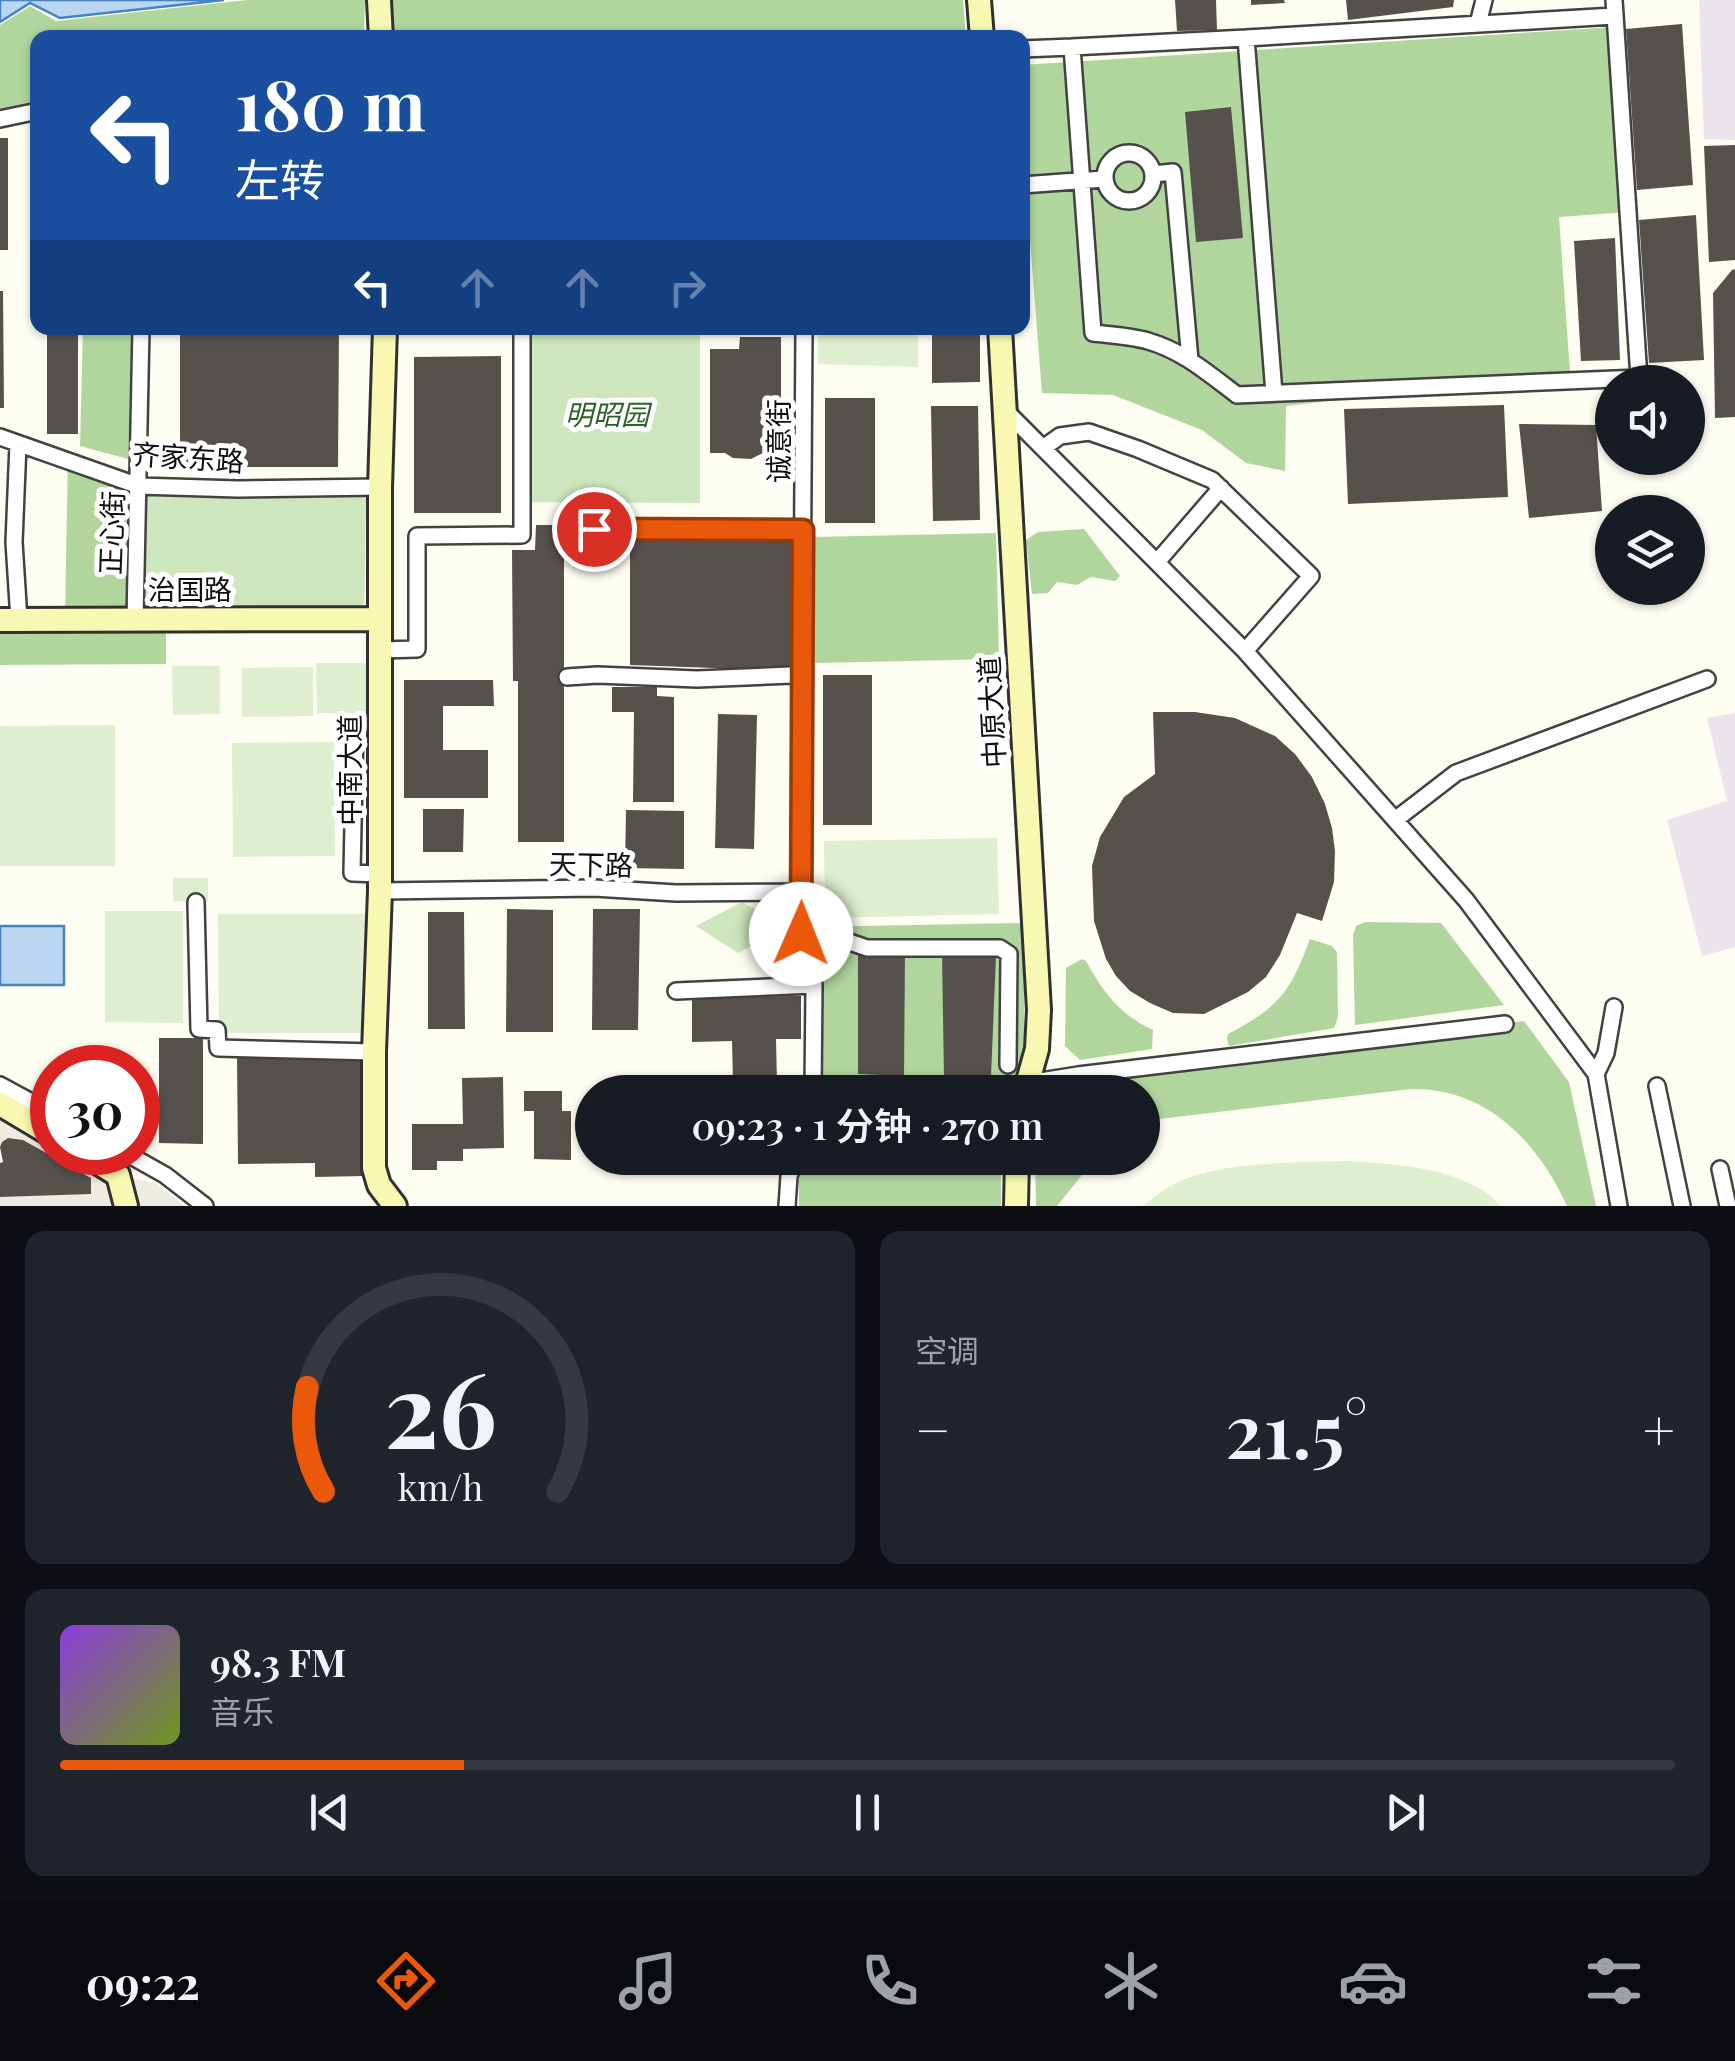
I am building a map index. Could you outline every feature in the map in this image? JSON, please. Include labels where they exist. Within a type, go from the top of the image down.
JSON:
[{"type":"main road","points":[[380,0],[382,30]]},
{"type":"main road","points":[[979,0],[981,30]]},
{"type":"main road","name":"中南大道","points":[[385,335],[374,1168],[389,1203]]},
{"type":"main road","name":"中原大道","points":[[1000,335],[1039,1010],[1037,1049],[1030,1075]]},
{"type":"main road","name":"治国路","points":[[9,620],[380,619]]},
{"type":"main road","points":[[0,1104],[30,1122]]},
{"type":"main road","points":[[118,1175],[126,1206]]},
{"type":"main road","points":[[1016,1206],[1017,1175]]},
{"type":"street","points":[[1478,24],[1484,0]]},
{"type":"street","points":[[1030,49],[1478,24],[1614,8],[1639,378],[1236,395],[1190,360],[1147,340],[1093,333],[1072,47]]},
{"type":"street","points":[[1246,38],[1274,393]]},
{"type":"street","points":[[0,119],[30,113]]},
{"type":"street","points":[[1128,152],[1143,157],[1153,174],[1146,194],[1132,201],[1116,198],[1104,179],[1113,158],[1128,152]]},
{"type":"street","points":[[1153,174],[1173,172],[1190,360]]},
{"type":"street","points":[[1030,183],[1104,179]]},
{"type":"street","name":"正心街","points":[[135,620],[141,335]]},
{"type":"street","points":[[380,650],[417,649],[417,536],[522,535],[522,335]]},
{"type":"street","name":"诚意街","points":[[804,335],[801,934],[814,985],[813,1075]]},
{"type":"street","points":[[1005,410],[1245,651],[1466,900],[1596,1074],[1619,1206]]},
{"type":"street","points":[[1042,448],[1060,436],[1089,432],[1212,480],[1311,576],[1245,651]]},
{"type":"street","name":"齐家东路","points":[[0,437],[138,486],[380,487]]},
{"type":"street","points":[[9,620],[7,543],[18,444]]},
{"type":"street","points":[[1157,562],[1221,488]]},
{"type":"street","points":[[594,529],[803,530]]},
{"type":"street","points":[[567,677],[802,676]]},
{"type":"street","points":[[1394,820],[1456,773],[1707,680]]},
{"type":"street","points":[[354,728],[352,873],[380,883]]},
{"type":"street","name":"天下路","points":[[380,883],[676,893],[801,892]]},
{"type":"street","points":[[196,902],[199,1029],[217,1030],[218,1048],[374,1052]]},
{"type":"street","points":[[801,934],[832,936],[867,948],[1000,948],[1009,954],[1008,1065]]},
{"type":"street","points":[[676,991],[814,985]]},
{"type":"street","points":[[1596,1074],[1606,1054],[1614,1007]]},
{"type":"street","points":[[1078,1075],[1506,1024]]},
{"type":"street","points":[[0,1084],[30,1101]]},
{"type":"street","points":[[1657,1086],[1682,1206]]},
{"type":"street","points":[[1720,1169],[1728,1206]]},
{"type":"street","points":[[160,1173],[205,1206]]},
{"type":"street","points":[[786,1206],[789,1175]]},
{"type":"shaded area","points":[[1699,0],[1735,0],[1735,140],[1704,139]]},
{"type":"shaded area","points":[[1735,713],[1735,947],[1702,956],[1667,820],[1727,801],[1707,718]]},
{"type":"shaded area","points":[[0,1104],[30,1122],[30,1144],[8,1138],[0,1147]]},
{"type":"shaded area","points":[[86,1175],[118,1175],[157,1184],[185,1206],[0,1206],[0,1197],[90,1194],[91,1178]]},
{"type":"green space","points":[[247,0],[365,0],[364,30],[30,30],[30,107],[0,113],[0,25],[30,6],[56,21]]},
{"type":"green space","points":[[388,0],[963,0],[965,30],[387,30]]},
{"type":"green space","points":[[1615,27],[1627,212],[1559,217],[1570,373],[1286,406],[1285,471],[1246,463],[1202,430],[1113,395],[1042,393],[1030,240],[1030,64]]},
{"type":"green space","points":[[83,335],[132,335],[128,459],[80,446]]},
{"type":"green space","name":"明昭园","points":[[514,335],[700,335],[700,503],[513,502]]},
{"type":"green space","points":[[818,335],[918,335],[918,367],[818,364]]},
{"type":"green space","points":[[68,455],[128,475],[131,616],[65,615]]},
{"type":"green space","points":[[144,495],[366,495],[364,626],[143,627]]},
{"type":"green space","points":[[1084,529],[1120,576],[1115,581],[1091,577],[1077,585],[1057,582],[1048,593],[1032,594],[1026,540],[1038,532]]},
{"type":"green space","points":[[996,533],[999,659],[815,663],[815,537]]},
{"type":"green space","points":[[0,626],[166,626],[166,664],[0,665]]},
{"type":"green space","points":[[316,663],[368,663],[369,713],[317,713]]},
{"type":"green space","points":[[172,666],[220,666],[220,714],[173,715]]},
{"type":"green space","points":[[313,667],[313,716],[242,717],[242,668]]},
{"type":"green space","points":[[115,725],[115,866],[0,866],[0,726]]},
{"type":"green space","points":[[334,742],[335,856],[233,857],[232,743]]},
{"type":"green space","points":[[997,838],[999,914],[825,918],[824,841]]},
{"type":"green space","points":[[173,878],[208,878],[208,902],[173,901]]},
{"type":"green space","points":[[742,902],[786,927],[738,953],[696,926]]},
{"type":"green space","points":[[105,911],[183,911],[183,1023],[105,1022]]},
{"type":"green space","points":[[218,914],[365,914],[366,1033],[219,1033]]},
{"type":"green space","points":[[1365,922],[1441,923],[1504,1005],[1355,1025],[1353,935],[1356,926]]},
{"type":"green space","points":[[1023,923],[1025,1060],[1019,1075],[819,1075],[820,949],[809,927]]},
{"type":"green space","points":[[1310,939],[1332,946],[1337,952],[1338,1017],[1334,1028],[1229,1046],[1228,1034],[1281,997]]},
{"type":"green space","points":[[1082,959],[1114,1002],[1153,1030],[1152,1049],[1080,1060],[1065,1046],[1066,968]]},
{"type":"green space","points":[[1524,1021],[1569,1082],[1596,1206],[1567,1206],[1541,1160],[1506,1123],[1486,1108],[1438,1091],[1411,1089],[1160,1119],[1160,1075],[1103,1075]]},
{"type":"green space","points":[[1347,1161],[1417,1168],[1451,1176],[1482,1190],[1501,1206],[1143,1206],[1177,1182],[1200,1174],[1264,1164]]},
{"type":"green space","points":[[1001,1175],[1001,1206],[799,1206],[799,1177]]},
{"type":"green space","points":[[1035,1175],[1082,1175],[1057,1206],[1036,1206]]},
{"type":"water","points":[[0,0],[224,0],[60,18],[30,3],[0,22]]},
{"type":"water","points":[[0,926],[64,926],[64,985],[0,985]]},
{"type":"building","points":[[1175,0],[1216,0],[1217,30],[1177,31]]},
{"type":"building","points":[[1251,0],[1284,0],[1285,3],[1251,5]]},
{"type":"building","points":[[1346,0],[1454,0],[1453,7],[1348,20]]},
{"type":"building","points":[[1682,24],[1693,185],[1637,190],[1626,29]]},
{"type":"building","points":[[1231,107],[1243,238],[1196,242],[1185,112]]},
{"type":"building","points":[[0,138],[8,138],[8,250],[0,250]]},
{"type":"building","points":[[1735,145],[1735,260],[1709,262],[1704,146]]},
{"type":"building","points":[[1696,215],[1704,360],[1649,363],[1639,220]]},
{"type":"building","points":[[1615,238],[1620,360],[1581,361],[1574,241]]},
{"type":"building","points":[[1735,269],[1735,417],[1715,418],[1713,293]]},
{"type":"building","points":[[3,291],[4,408],[0,408]]},
{"type":"building","points":[[47,335],[78,335],[78,434],[47,434]]},
{"type":"building","points":[[180,335],[339,335],[338,467],[180,467]]},
{"type":"building","points":[[932,335],[980,335],[980,382],[932,383]]},
{"type":"building","points":[[740,337],[781,337],[781,453],[765,452],[751,459],[710,453],[710,349],[739,349]]},
{"type":"building","points":[[501,356],[501,513],[414,513],[414,357]]},
{"type":"building","points":[[825,398],[875,398],[875,523],[825,523]]},
{"type":"building","points":[[1504,405],[1508,497],[1348,504],[1344,409]]},
{"type":"building","points":[[931,406],[978,406],[980,520],[933,521]]},
{"type":"building","points":[[1519,424],[1595,425],[1595,475],[1599,475],[1601,495],[1595,495],[1595,512],[1529,518]]},
{"type":"building","points":[[536,525],[564,525],[564,842],[518,842],[518,681],[513,681],[512,550],[535,550]]},
{"type":"building","points":[[630,540],[797,540],[796,671],[630,665]]},
{"type":"building","points":[[823,675],[872,675],[872,825],[823,825]]},
{"type":"building","points":[[404,680],[493,680],[494,706],[443,706],[443,750],[488,750],[488,798],[404,798]]},
{"type":"building","points":[[612,687],[657,687],[657,696],[674,697],[674,802],[633,802],[634,712],[612,712]]},
{"type":"building","points":[[1153,712],[1195,712],[1235,718],[1275,736],[1312,777],[1332,828],[1334,882],[1322,921],[1297,913],[1280,955],[1266,977],[1248,992],[1204,1014],[1173,1013],[1130,991],[1106,959],[1094,921],[1092,866],[1100,837],[1124,797],[1155,774]]},
{"type":"building","points":[[718,714],[757,715],[754,849],[715,848]]},
{"type":"building","points":[[423,809],[464,809],[463,852],[423,852]]},
{"type":"building","points":[[626,810],[684,811],[684,869],[625,868]]},
{"type":"building","points":[[507,909],[553,910],[553,1032],[506,1032]]},
{"type":"building","points":[[593,909],[640,909],[638,1030],[592,1030]]},
{"type":"building","points":[[428,912],[464,912],[465,1029],[428,1029]]},
{"type":"building","points":[[905,952],[904,1075],[858,1074],[858,955]]},
{"type":"building","points":[[942,954],[996,956],[991,1075],[944,1075]]},
{"type":"building","points":[[801,996],[801,1039],[776,1039],[777,1075],[733,1075],[732,1041],[692,1042],[692,997]]},
{"type":"building","points":[[159,1038],[203,1038],[203,1144],[160,1143]]},
{"type":"building","points":[[364,1054],[365,1176],[315,1177],[315,1163],[238,1164],[237,1055]]},
{"type":"building","points":[[503,1077],[504,1148],[463,1149],[463,1161],[437,1161],[437,1170],[412,1170],[412,1124],[463,1124],[462,1078]]},
{"type":"building","points":[[524,1091],[562,1091],[562,1111],[571,1111],[571,1160],[534,1159],[534,1111],[524,1111]]},
{"type":"building","points":[[8,1138],[30,1144],[30,1175],[86,1175],[91,1178],[91,1194],[0,1197],[2,1142]]},
{"type":"route","points":[[594,529],[803,530],[801,934]]}]
